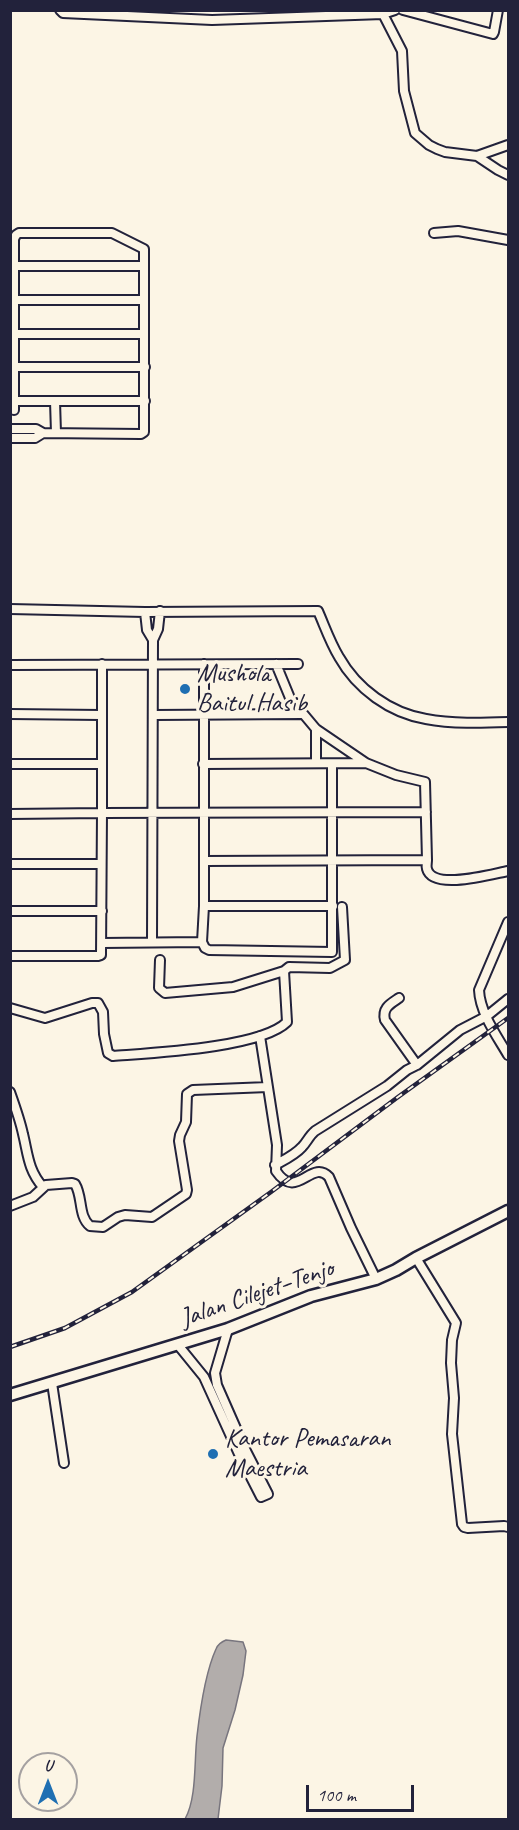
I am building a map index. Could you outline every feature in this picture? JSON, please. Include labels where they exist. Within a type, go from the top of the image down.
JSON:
[{"type":"main road","name":"Jalan Cilejet–Tenjo","points":[[10,1395],[228,1329],[311,1296],[376,1279],[508,1211]]},
{"type":"street","points":[[60,10],[63,14],[212,20],[303,13],[383,14],[394,10]]},
{"type":"street","points":[[403,10],[493,34],[498,10]]},
{"type":"street","points":[[383,14],[402,51],[404,91],[415,133],[429,145],[445,152],[477,156],[508,145]]},
{"type":"street","points":[[477,156],[498,171],[508,175]]},
{"type":"street","points":[[434,234],[458,231],[508,240]]},
{"type":"street","points":[[10,429],[36,429],[43,433],[141,434],[145,428],[144,249],[112,232],[19,233],[16,235],[14,239],[14,410]]},
{"type":"street","points":[[14,266],[144,266]]},
{"type":"street","points":[[14,300],[144,300]]},
{"type":"street","points":[[14,334],[144,334]]},
{"type":"street","points":[[14,367],[145,367]]},
{"type":"street","points":[[14,400],[145,401]]},
{"type":"street","points":[[55,401],[56,433]]},
{"type":"street","points":[[10,438],[35,438],[43,433]]},
{"type":"street","points":[[10,609],[145,612],[318,611],[340,659],[352,676],[373,696],[395,710],[426,719],[508,723]]},
{"type":"street","points":[[152,942],[153,640],[158,629],[160,611]]},
{"type":"street","points":[[145,612],[147,630],[153,640]]},
{"type":"street","points":[[204,663],[202,942],[204,948],[209,950],[331,952],[333,950],[332,764]]},
{"type":"street","points":[[10,956],[98,956],[102,952],[102,664]]},
{"type":"street","points":[[276,664],[290,698],[316,729],[366,763],[396,775],[425,782],[427,870],[431,876],[453,881],[508,871]]},
{"type":"street","points":[[10,665],[298,664]]},
{"type":"street","points":[[10,714],[101,715]]},
{"type":"street","points":[[154,715],[302,714]]},
{"type":"street","points":[[316,729],[316,763]]},
{"type":"street","points":[[203,764],[366,763]]},
{"type":"street","points":[[10,764],[101,764]]},
{"type":"street","points":[[10,814],[426,812]]},
{"type":"street","points":[[204,861],[427,860]]},
{"type":"street","points":[[10,864],[102,864]]},
{"type":"street","points":[[204,906],[333,906]]},
{"type":"street","points":[[160,960],[159,988],[165,993],[233,987],[289,968],[330,968],[345,960],[342,907]]},
{"type":"street","points":[[10,911],[102,911]]},
{"type":"street","points":[[508,922],[479,990],[479,998],[487,1016],[508,1055]]},
{"type":"street","points":[[102,943],[202,942]]},
{"type":"street","points":[[10,1008],[45,1018],[92,1002],[98,1003],[103,1012],[108,1053],[113,1056],[201,1049],[261,1036],[284,1025],[287,1022],[284,971]]},
{"type":"street","points":[[399,998],[386,1007],[383,1014],[417,1065]]},
{"type":"street","points":[[275,1165],[302,1147],[310,1135],[387,1086],[460,1030],[487,1016],[508,999]]},
{"type":"street","points":[[261,1036],[277,1145],[275,1165],[277,1173],[288,1183],[318,1172],[329,1177],[376,1279]]},
{"type":"street","points":[[10,1206],[33,1197],[42,1187],[50,1184],[75,1184],[78,1188],[85,1221],[94,1228],[103,1227],[124,1215],[152,1217],[186,1194],[179,1141],[186,1122],[187,1094],[193,1090],[268,1087]]},
{"type":"street","points":[[10,1092],[24,1136],[27,1160],[42,1187]]},
{"type":"street","points":[[416,1258],[456,1323],[452,1340],[451,1363],[454,1398],[452,1434],[462,1524],[468,1528],[508,1527]]},
{"type":"street","points":[[228,1329],[216,1373],[217,1385],[252,1471]]},
{"type":"street","points":[[178,1345],[204,1377],[265,1495]]},
{"type":"street","points":[[204,1377],[216,1373]]},
{"type":"street","points":[[52,1383],[64,1463]]},
{"type":"shaded area","points":[[226,1640],[243,1642],[246,1651],[235,1710],[223,1748],[218,1819],[185,1819],[192,1801],[197,1736],[206,1680],[217,1647]]},
{"type":"railway","points":[[10,1347],[65,1328],[132,1292],[508,1018]]},
{"type":"place","name":"Mushola Baitul Hasib","points":[[185,689]]},
{"type":"place","name":"Kantor Pemasaran Maestria","points":[[213,1454]]}]
